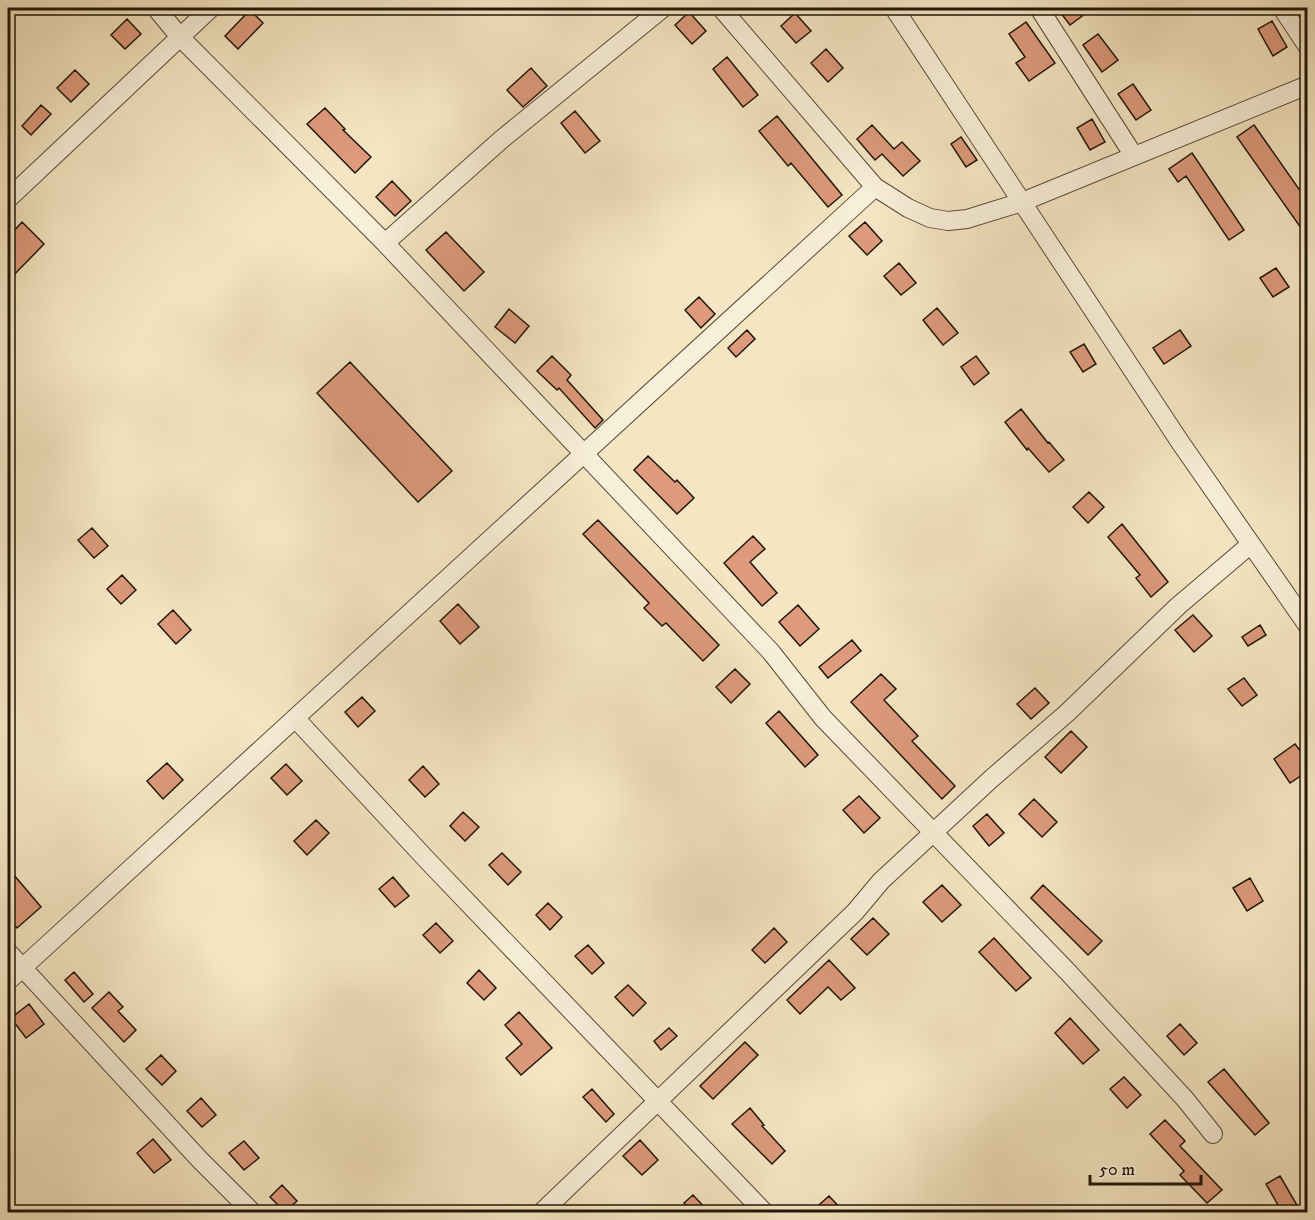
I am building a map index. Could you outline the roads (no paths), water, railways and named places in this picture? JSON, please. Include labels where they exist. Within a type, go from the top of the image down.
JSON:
[{"type":"street","points":[[156,8],[180,37],[385,243],[771,652],[823,718],[1090,996],[1185,1099],[1213,1134]]},
{"type":"street","points":[[8,199],[211,8]]},
{"type":"street","points":[[385,243],[502,139],[663,8]]},
{"type":"street","points":[[721,8],[876,187],[908,208],[930,218],[948,221],[967,219],[1022,202],[1308,85]]},
{"type":"street","points":[[894,8],[1180,442],[1308,626]]},
{"type":"street","points":[[1039,8],[1134,156]]},
{"type":"street","points":[[1282,8],[1308,47]]},
{"type":"street","points":[[8,981],[876,187]]},
{"type":"street","points":[[542,1212],[855,912],[880,881],[1067,712],[1178,606],[1251,544]]},
{"type":"street","points":[[295,718],[427,860],[764,1212]]},
{"type":"street","points":[[8,952],[200,1161],[252,1212]]}]
